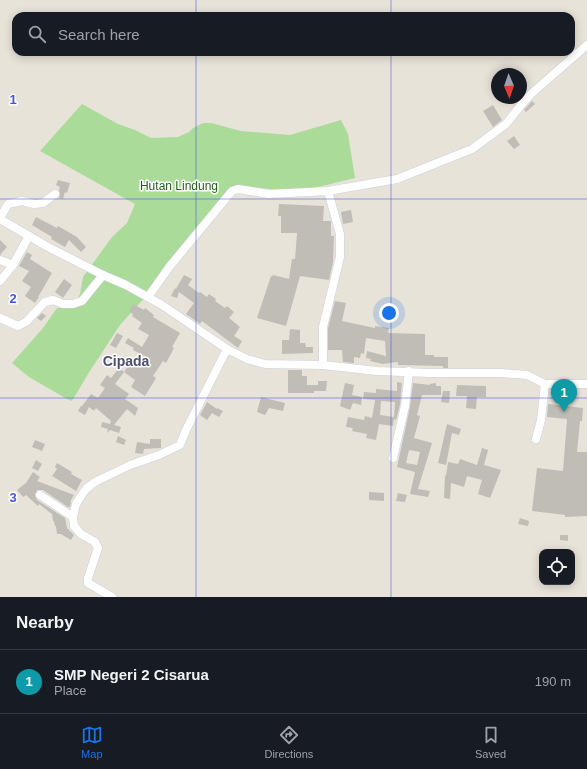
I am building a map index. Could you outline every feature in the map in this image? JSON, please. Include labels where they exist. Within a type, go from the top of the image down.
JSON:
[{"type":"street","points":[[575,56],[587,45]]},
{"type":"street","points":[[148,297],[170,266],[232,190],[238,189],[264,194],[328,191],[397,179],[472,150],[506,124],[531,94],[574,56]]},
{"type":"street","points":[[323,365],[323,327],[340,258],[341,245],[340,234],[328,191]]},
{"type":"street","points":[[55,194],[43,203],[34,204],[22,201],[8,204],[0,218],[29,236],[103,275],[126,284],[168,309],[227,349],[247,359],[265,364],[323,365],[430,373],[501,373],[527,375],[545,384],[587,384]]},
{"type":"street","points":[[0,280],[14,265],[29,236]]},
{"type":"street","points":[[0,260],[14,265]]},
{"type":"street","points":[[0,318],[18,326],[26,322],[45,302],[53,300],[63,304],[72,304],[82,301],[103,275]]},
{"type":"street","points":[[112,597],[88,583],[88,578],[98,546],[95,542],[75,529],[73,517],[79,499],[87,488],[95,482],[130,465],[159,455],[180,445],[186,430],[227,349]]},
{"type":"street","points":[[393,458],[405,406],[409,371]]},
{"type":"street","points":[[536,439],[541,420],[545,384]]},
{"type":"street","points":[[40,495],[73,517]]},
{"type":"green space","name":"Hutan Lindung","points":[[82,104],[118,124],[151,138],[178,137],[203,123],[211,123],[241,131],[290,135],[341,120],[348,134],[355,178],[310,189],[287,190],[242,187],[230,198],[183,255],[120,325],[72,401],[29,377],[12,363],[43,328],[57,308],[73,308],[80,294],[83,277],[112,237],[127,223],[135,204],[40,151]]},
{"type":"building","points":[[532,101],[535,104],[526,112],[524,110]]},
{"type":"building","points":[[493,105],[502,120],[493,127],[483,111]]},
{"type":"building","points":[[514,136],[520,145],[514,149],[507,141]]},
{"type":"building","points":[[58,180],[70,183],[67,193],[65,192],[63,199],[59,198],[60,187],[56,185]]},
{"type":"building","points":[[279,204],[324,206],[323,221],[331,221],[331,236],[334,236],[333,262],[329,280],[300,276],[286,326],[257,318],[271,276],[272,277],[273,275],[289,279],[292,259],[295,259],[297,233],[281,233],[281,216],[278,216]]},
{"type":"building","points":[[351,210],[353,222],[343,224],[341,212]]},
{"type":"building","points":[[36,217],[57,228],[58,226],[77,237],[86,247],[81,252],[69,240],[65,247],[51,239],[52,237],[32,225]]},
{"type":"building","points":[[0,240],[7,247],[0,255]]},
{"type":"building","points":[[27,252],[32,255],[30,259],[52,273],[35,303],[25,296],[31,287],[22,281],[29,271],[19,266]]},
{"type":"building","points":[[184,275],[192,279],[188,285],[207,297],[209,294],[216,299],[215,301],[225,308],[227,306],[234,312],[229,318],[240,327],[234,336],[242,341],[238,348],[202,321],[200,324],[186,314],[194,303],[179,292],[177,298],[171,296]]},
{"type":"building","points":[[64,279],[72,285],[63,298],[55,292]]},
{"type":"building","points":[[335,301],[346,303],[342,321],[375,328],[375,326],[389,328],[388,333],[425,334],[425,355],[434,355],[434,357],[448,357],[448,368],[443,368],[443,366],[398,365],[398,362],[383,364],[370,361],[371,359],[366,358],[367,351],[386,356],[385,341],[366,338],[364,354],[361,353],[360,358],[354,357],[354,363],[343,362],[342,350],[328,350],[328,328]]},
{"type":"building","points":[[133,304],[144,310],[145,308],[154,315],[153,317],[180,333],[172,347],[174,348],[166,363],[163,361],[153,376],[156,378],[145,396],[131,387],[135,380],[124,372],[131,362],[138,367],[145,356],[133,350],[134,348],[125,343],[128,338],[142,347],[149,335],[138,329],[142,323],[132,316],[133,314],[129,311]]},
{"type":"building","points":[[42,313],[46,316],[41,321],[37,318]]},
{"type":"building","points":[[290,329],[300,330],[300,343],[305,343],[306,347],[313,347],[313,353],[282,354],[282,340],[289,340]]},
{"type":"building","points":[[117,333],[123,336],[116,348],[110,345]]},
{"type":"building","points":[[119,368],[124,372],[115,384],[129,394],[125,399],[138,408],[135,416],[127,409],[114,425],[121,427],[119,433],[110,430],[107,433],[108,429],[101,427],[102,422],[110,424],[111,421],[96,408],[94,411],[89,407],[85,415],[78,411],[91,394],[98,398],[105,388],[100,385],[107,375],[111,378]]},
{"type":"building","points":[[288,370],[302,370],[302,376],[307,376],[307,385],[318,385],[318,381],[327,381],[326,391],[314,391],[314,393],[288,393]]},
{"type":"building","points":[[397,382],[402,383],[400,405],[396,420],[394,419],[393,426],[379,424],[376,440],[366,438],[367,434],[352,431],[353,428],[346,427],[348,417],[364,420],[365,416],[372,418],[375,400],[363,399],[364,392],[376,393],[376,389],[397,391]],"holes":[[[381,401],[395,402],[394,417],[380,415]]]},
{"type":"building","points":[[345,383],[354,385],[352,395],[362,397],[361,405],[353,403],[350,410],[340,406]]},
{"type":"building","points":[[413,383],[430,385],[436,383],[436,386],[441,386],[441,395],[422,395],[417,415],[420,416],[414,438],[432,443],[418,489],[430,491],[428,497],[410,494],[415,472],[397,467],[410,407]],"holes":[[[409,450],[420,452],[417,465],[406,463]]]},
{"type":"building","points":[[457,385],[486,386],[486,397],[477,397],[476,409],[466,408],[467,396],[456,396]]},
{"type":"building","points":[[443,391],[450,391],[449,403],[441,402]]},
{"type":"building","points":[[261,397],[285,403],[283,411],[269,408],[265,415],[257,412]]},
{"type":"building","points":[[207,402],[223,411],[219,417],[212,413],[207,420],[200,415]]},
{"type":"building","points":[[548,404],[583,408],[582,421],[580,421],[577,452],[587,452],[587,516],[565,517],[565,515],[532,511],[537,468],[563,471],[567,419],[547,417]]},
{"type":"building","points":[[447,424],[461,429],[459,435],[452,433],[446,465],[438,463]]},
{"type":"building","points":[[118,436],[126,440],[124,445],[116,442]]},
{"type":"building","points":[[150,439],[161,439],[161,448],[144,449],[143,454],[135,453],[137,442],[150,444]]},
{"type":"building","points":[[35,440],[45,444],[42,451],[32,447]]},
{"type":"building","points":[[482,448],[488,450],[484,465],[501,470],[490,498],[478,494],[482,480],[467,476],[464,487],[451,483],[450,499],[444,498],[445,475],[446,476],[448,462],[458,464],[460,459],[477,465]]},
{"type":"building","points":[[36,460],[42,464],[38,471],[32,468]]},
{"type":"building","points":[[57,463],[72,472],[71,474],[82,480],[76,491],[52,476],[57,469],[55,467]]},
{"type":"building","points":[[33,472],[40,477],[37,481],[74,495],[71,500],[70,507],[68,507],[43,490],[37,490],[35,495],[37,500],[65,518],[67,528],[74,535],[71,540],[61,534],[57,534],[52,514],[39,504],[38,506],[26,495],[23,497],[17,490],[26,483]]},
{"type":"building","points":[[369,492],[384,493],[384,501],[369,500]]},
{"type":"building","points":[[398,493],[407,495],[405,502],[396,501]]},
{"type":"building","points":[[520,518],[529,521],[528,526],[518,524]]},
{"type":"building","points":[[560,535],[568,535],[568,541],[560,540]]},
{"type":"place","name":"SMP Negeri 2 Cisarua","points":[[564,412]]},
{"type":"district","name":"Cipada","points":[[126,361]]}]
